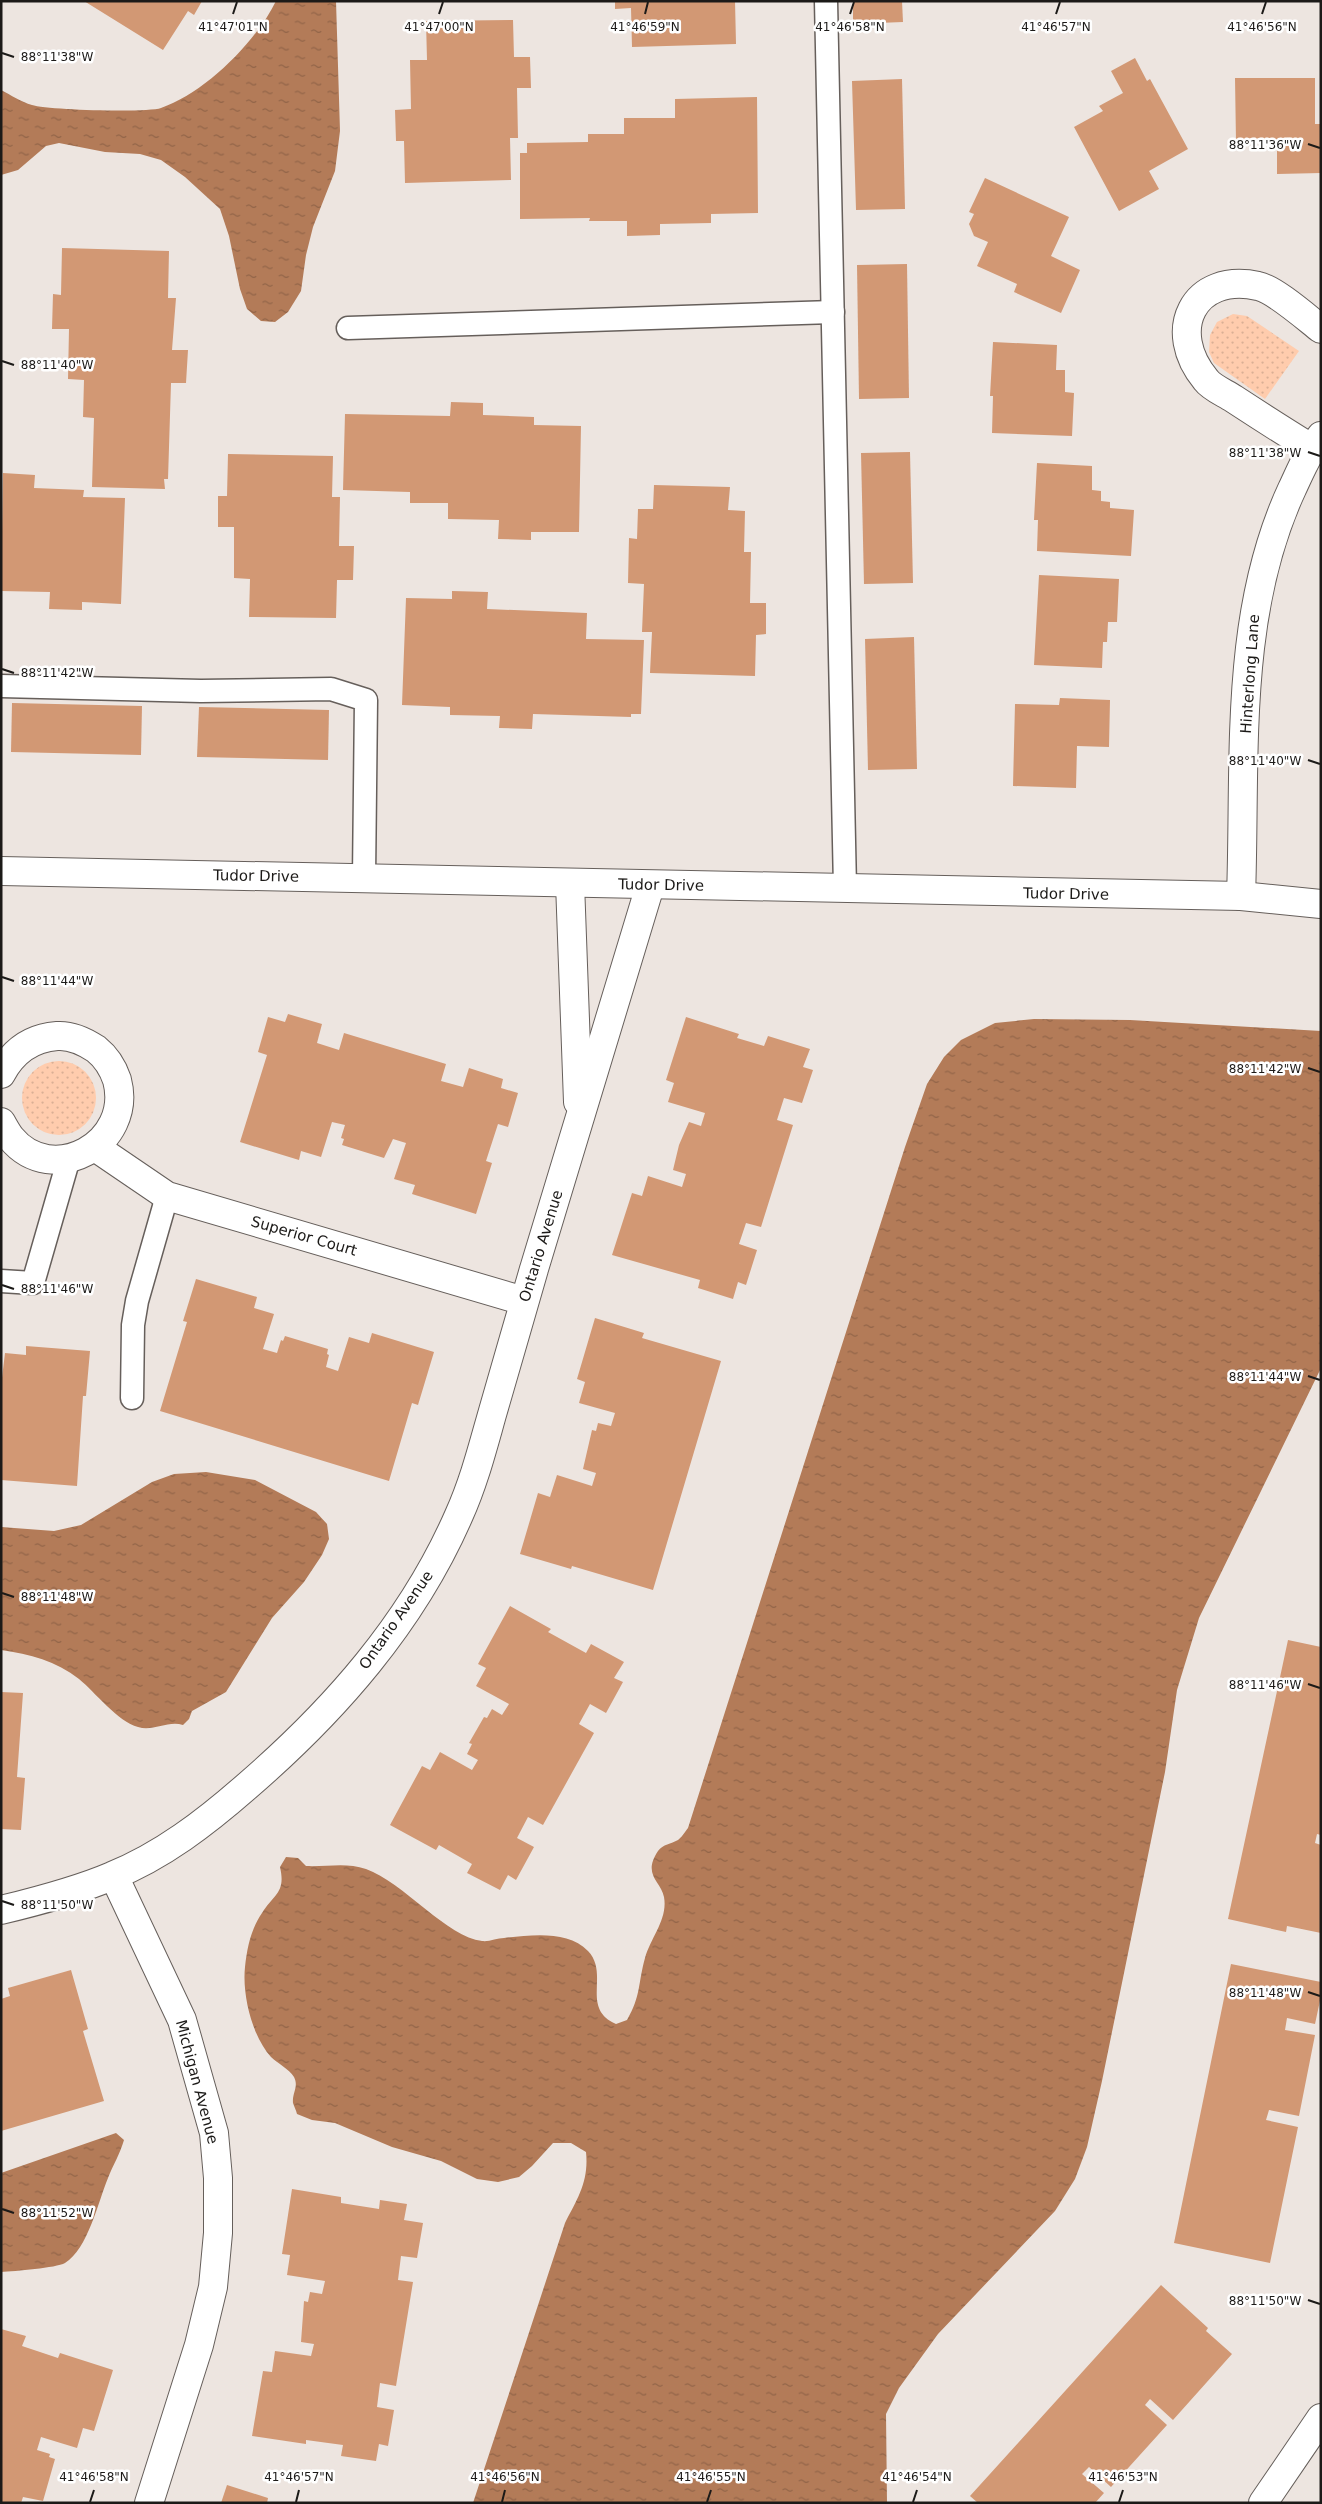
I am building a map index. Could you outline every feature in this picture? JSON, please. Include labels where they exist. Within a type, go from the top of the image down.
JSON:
[{"type":"street","points":[[1316,442],[1207,382],[1194,364],[1186,344],[1186,323],[1196,302],[1215,289],[1238,284],[1260,286],[1321,329]]},
{"type":"street","name":"Hinterlong Lane","points":[[1242,896],[1246,699],[1251,633],[1262,574],[1280,514],[1316,442]]},
{"type":"street","name":"Tudor Drive","points":[[1,871],[650,886],[1242,896],[1321,904]]},
{"type":"street","name":"Ontario Avenue","points":[[570,883],[579,1123]]},
{"type":"street","name":"Ontario Avenue","points":[[1,1910],[114,1876],[162,1850],[211,1817],[248,1785],[337,1700],[388,1638],[430,1575],[460,1513],[480,1458],[524,1301],[650,886]]},
{"type":"street","points":[[1,1074],[8,1060],[24,1046],[43,1037],[64,1036],[78,1040],[102,1053],[114,1070],[120,1091],[118,1112],[109,1132],[95,1147],[70,1158],[49,1159],[28,1152],[12,1139],[1,1122]]},
{"type":"street","name":"Superior Court","points":[[95,1147],[167,1196],[524,1301]]},
{"type":"street","name":"Michigan Avenue","points":[[114,1876],[182,2020],[214,2133],[218,2178],[218,2233],[213,2286],[199,2345],[149,2503]]},
{"type":"street","points":[[1263,2503],[1321,2418]]},
{"type":"lane","points":[[826,1],[844,888]]},
{"type":"lane","points":[[348,328],[833,312]]},
{"type":"lane","points":[[1,686],[201,690],[331,690],[366,700],[364,878]]},
{"type":"lane","points":[[1,1281],[34,1283],[70,1158]]},
{"type":"lane","points":[[132,1398],[133,1325],[137,1301],[167,1196]]},
{"type":"shaded area","points":[[1233,314],[1247,316],[1299,351],[1265,399],[1214,363],[1209,352],[1210,335],[1217,322]]},
{"type":"shaded area","points":[[66,1061],[86,1071],[94,1084],[96,1098],[94,1112],[86,1125],[73,1133],[52,1135],[32,1125],[24,1112],[22,1091],[32,1071],[45,1063]]},
{"type":"water","points":[[276,1],[336,1],[340,131],[335,171],[313,227],[306,255],[301,291],[288,312],[275,322],[261,321],[247,309],[240,289],[229,236],[220,209],[185,177],[161,160],[140,154],[105,152],[59,143],[46,146],[18,170],[1,175],[1,90],[24,102],[41,107],[118,111],[161,108],[195,91],[228,64],[256,33]]},
{"type":"water","points":[[1034,1019],[1130,1020],[1321,1031],[1321,1368],[1199,1618],[1177,1690],[1165,1772],[1102,2081],[1087,2147],[1075,2179],[1055,2211],[938,2334],[899,2388],[886,2414],[887,2503],[473,2503],[565,2223],[582,2189],[586,2172],[586,2152],[571,2143],[553,2143],[519,2177],[498,2182],[477,2179],[441,2161],[392,2147],[335,2123],[312,2120],[297,2114],[293,2103],[296,2087],[294,2077],[271,2057],[264,2048],[258,2038],[250,2015],[244,1978],[252,1932],[262,1913],[278,1893],[281,1882],[280,1867],[286,1857],[298,1858],[306,1866],[344,1865],[359,1867],[395,1885],[440,1920],[469,1938],[485,1941],[549,1935],[580,1944],[594,1960],[597,1970],[597,2000],[600,2009],[605,2017],[616,2024],[627,2020],[637,1996],[645,1958],[664,1913],[664,1897],[652,1872],[654,1859],[660,1849],[678,1840],[688,1828],[905,1147],[927,1084],[944,1057],[961,1040],[995,1023]]},
{"type":"water","points":[[206,1472],[255,1480],[316,1512],[327,1524],[329,1539],[322,1555],[304,1582],[272,1618],[226,1692],[192,1711],[189,1719],[183,1725],[138,1727],[123,1719],[79,1679],[61,1667],[32,1656],[1,1650],[1,1527],[54,1531],[81,1525],[152,1482],[174,1474]]},
{"type":"water","points":[[116,2133],[124,2140],[86,2236],[73,2256],[60,2265],[1,2272],[1,2173]]},
{"type":"building","points":[[84,1],[202,1],[194,15],[188,11],[163,50]]},
{"type":"building","points":[[615,1],[735,1],[736,44],[632,47],[631,8],[615,9]]},
{"type":"building","points":[[853,1],[902,1],[903,22],[853,24]]},
{"type":"building","points":[[513,20],[514,57],[530,57],[531,88],[517,88],[518,138],[510,138],[511,180],[405,183],[404,141],[396,141],[395,110],[411,109],[410,60],[427,60],[426,21]]},
{"type":"building","points":[[1135,58],[1147,81],[1150,79],[1188,149],[1149,171],[1159,189],[1119,211],[1074,127],[1103,111],[1099,106],[1123,93],[1111,71]]},
{"type":"building","points":[[1235,78],[1315,78],[1315,124],[1321,124],[1321,173],[1277,174],[1277,141],[1236,142]]},
{"type":"building","points":[[902,79],[905,209],[856,210],[852,81]]},
{"type":"building","points":[[757,97],[758,213],[711,214],[711,223],[660,224],[660,235],[627,236],[627,221],[589,221],[590,218],[520,219],[520,153],[527,153],[527,143],[588,142],[588,134],[624,134],[624,118],[675,118],[675,99]]},
{"type":"building","points":[[985,178],[1069,217],[1051,256],[1080,270],[1061,313],[1014,292],[1017,284],[977,266],[988,242],[974,236],[969,224],[974,214],[969,212]]},
{"type":"building","points":[[62,248],[169,251],[168,298],[176,298],[172,350],[188,350],[186,383],[171,383],[168,479],[164,479],[165,489],[92,487],[94,418],[83,417],[84,380],[68,379],[69,329],[52,329],[53,294],[61,295]]},
{"type":"building","points":[[907,264],[909,398],[859,399],[857,265]]},
{"type":"building","points":[[993,342],[1057,345],[1056,370],[1065,370],[1065,392],[1074,393],[1072,436],[992,433],[993,396],[990,396]]},
{"type":"building","points":[[451,402],[483,403],[483,415],[534,417],[534,425],[581,426],[579,532],[531,532],[531,540],[498,539],[499,520],[448,519],[448,503],[410,503],[410,492],[343,490],[345,414],[450,416]]},
{"type":"building","points":[[910,452],[913,583],[864,584],[861,453]]},
{"type":"building","points":[[228,454],[333,456],[332,497],[340,497],[339,546],[354,546],[353,580],[337,580],[336,618],[249,617],[250,579],[234,578],[234,527],[218,527],[218,496],[227,496]]},
{"type":"building","points":[[1037,463],[1092,466],[1092,490],[1101,491],[1101,501],[1110,502],[1110,508],[1134,510],[1131,556],[1037,551],[1038,520],[1034,520]]},
{"type":"building","points":[[3,473],[35,475],[34,488],[84,490],[83,497],[125,498],[121,604],[82,602],[82,610],[49,609],[50,592],[1,591]]},
{"type":"building","points":[[654,485],[730,487],[728,510],[745,511],[744,552],[751,552],[750,603],[766,603],[766,634],[756,635],[755,676],[650,673],[652,632],[642,632],[644,584],[628,583],[629,538],[637,539],[638,509],[653,509]]},
{"type":"building","points":[[1039,575],[1119,579],[1117,622],[1108,622],[1107,642],[1103,642],[1102,668],[1034,665]]},
{"type":"building","points":[[452,591],[488,592],[487,609],[587,613],[586,639],[644,640],[641,714],[631,714],[631,717],[533,714],[532,729],[499,728],[500,716],[450,715],[450,707],[402,705],[406,598],[452,599]]},
{"type":"building","points":[[914,637],[917,769],[868,770],[865,639]]},
{"type":"building","points":[[1060,698],[1110,700],[1109,747],[1077,746],[1076,788],[1013,786],[1015,704],[1059,705]]},
{"type":"building","points":[[12,703],[142,706],[141,755],[11,752]]},
{"type":"building","points":[[199,707],[329,710],[328,760],[197,757]]},
{"type":"building","points":[[288,1014],[322,1024],[317,1043],[339,1050],[344,1033],[446,1064],[441,1081],[463,1087],[469,1068],[503,1079],[501,1088],[518,1093],[508,1127],[498,1124],[486,1161],[492,1163],[476,1214],[412,1194],[415,1185],[394,1179],[406,1143],[393,1139],[384,1158],[342,1145],[344,1139],[341,1138],[345,1125],[332,1122],[321,1157],[301,1151],[299,1160],[240,1142],[267,1055],[258,1052],[268,1017],[285,1022]]},
{"type":"building","points":[[686,1017],[739,1034],[737,1038],[764,1046],[768,1036],[810,1049],[803,1067],[813,1070],[802,1103],[784,1098],[777,1120],[793,1125],[761,1227],[746,1223],[739,1244],[757,1250],[746,1285],[738,1282],[733,1299],[698,1288],[700,1280],[612,1255],[632,1193],[642,1196],[648,1176],[682,1187],[686,1174],[673,1170],[679,1145],[689,1122],[701,1126],[705,1113],[668,1102],[674,1083],[666,1080]]},
{"type":"building","points":[[196,1279],[257,1297],[254,1308],[274,1314],[263,1349],[277,1353],[281,1340],[283,1341],[285,1336],[328,1349],[327,1354],[329,1355],[326,1367],[338,1371],[349,1337],[369,1343],[372,1333],[434,1352],[418,1405],[412,1403],[389,1481],[160,1411],[187,1322],[183,1321]]},
{"type":"building","points":[[595,1318],[644,1333],[642,1338],[721,1361],[653,1590],[572,1566],[571,1569],[520,1554],[538,1493],[550,1497],[557,1475],[592,1486],[596,1473],[583,1469],[592,1430],[596,1431],[598,1423],[611,1426],[615,1413],[579,1403],[585,1382],[577,1379]]},
{"type":"building","points":[[26,1346],[90,1351],[86,1396],[83,1396],[77,1486],[1,1480],[1,1386],[5,1353],[26,1355]]},
{"type":"building","points":[[510,1606],[551,1629],[548,1632],[586,1653],[591,1644],[624,1662],[614,1678],[623,1682],[606,1713],[590,1704],[579,1724],[594,1733],[543,1825],[528,1817],[517,1838],[534,1847],[516,1880],[508,1875],[500,1890],[467,1873],[472,1864],[439,1845],[436,1850],[390,1825],[422,1766],[430,1770],[440,1752],[472,1770],[478,1760],[467,1754],[472,1744],[469,1743],[484,1717],[487,1718],[492,1709],[502,1715],[509,1704],[476,1686],[486,1668],[478,1664]]},
{"type":"building","points":[[1288,1640],[1321,1647],[1321,1835],[1317,1834],[1315,1843],[1321,1845],[1321,1933],[1287,1926],[1286,1932],[1228,1919]]},
{"type":"building","points":[[1,1692],[23,1693],[17,1777],[25,1778],[21,1830],[1,1829]]},
{"type":"building","points":[[1231,1964],[1321,1982],[1321,1996],[1315,2024],[1287,2018],[1285,2030],[1315,2035],[1299,2116],[1269,2110],[1266,2120],[1298,2127],[1270,2263],[1174,2243]]},
{"type":"building","points":[[71,1970],[88,2029],[83,2031],[104,2101],[1,2131],[1,1999],[10,1996],[8,1988]]},
{"type":"building","points":[[292,2189],[341,2197],[341,2203],[379,2209],[380,2200],[407,2204],[404,2220],[423,2223],[417,2258],[401,2256],[398,2280],[413,2282],[396,2386],[380,2383],[377,2407],[394,2410],[388,2446],[379,2444],[376,2461],[341,2456],[343,2445],[306,2440],[306,2444],[252,2436],[263,2371],[272,2372],[275,2351],[311,2356],[314,2344],[301,2342],[304,2301],[308,2302],[310,2292],[322,2294],[325,2281],[287,2275],[290,2255],[282,2254]]},
{"type":"building","points":[[1161,2285],[1208,2328],[1206,2331],[1232,2354],[1173,2420],[1150,2399],[1145,2405],[1167,2425],[1111,2487],[1089,2467],[1082,2474],[1104,2493],[1095,2503],[978,2503],[970,2496]]},
{"type":"building","points":[[1,2329],[26,2336],[22,2346],[58,2358],[60,2353],[113,2370],[94,2431],[83,2428],[77,2448],[41,2437],[37,2450],[50,2454],[49,2457],[55,2459],[43,2501],[23,2497],[21,2503],[1,2503]]},
{"type":"building","points":[[227,2485],[268,2498],[267,2503],[221,2503]]}]
